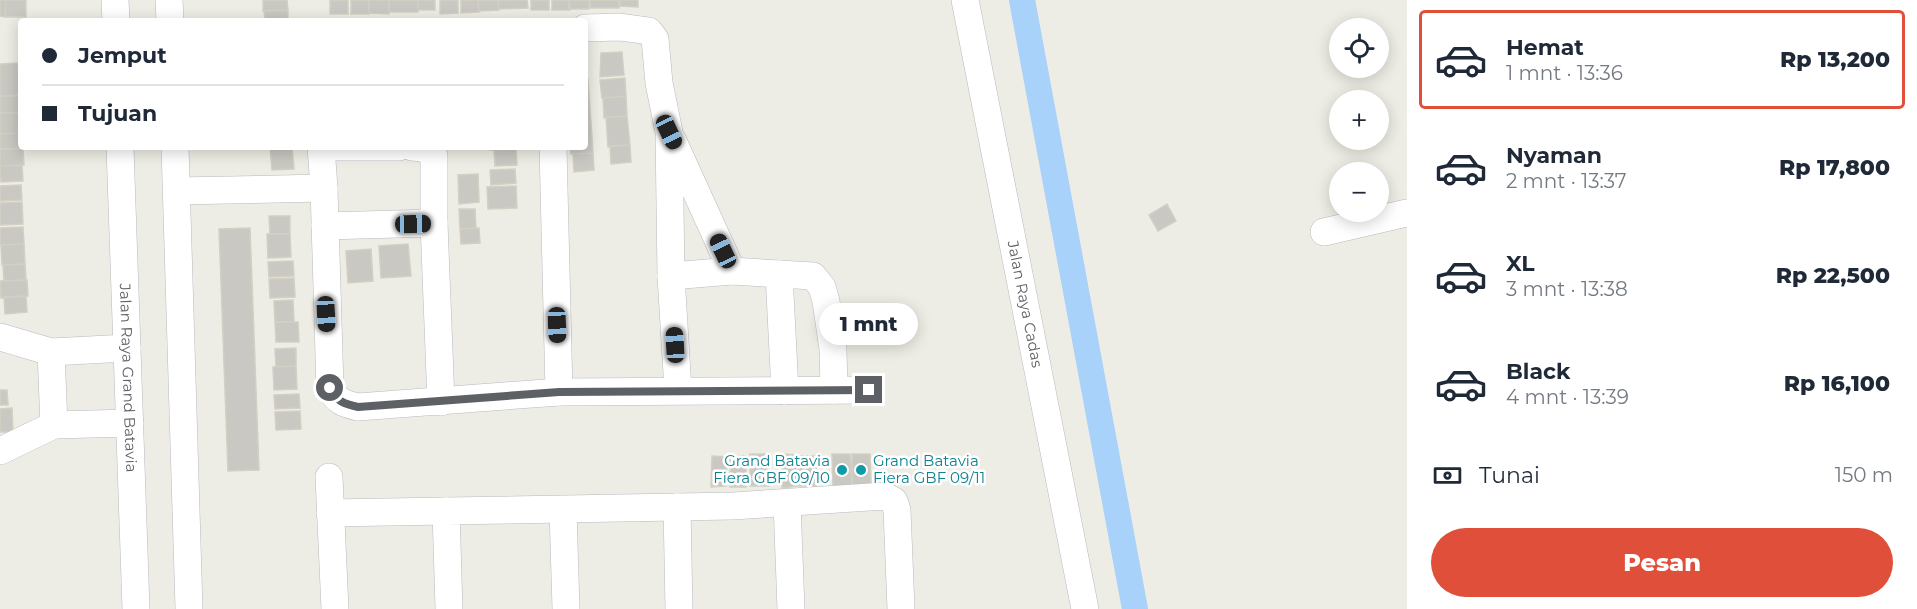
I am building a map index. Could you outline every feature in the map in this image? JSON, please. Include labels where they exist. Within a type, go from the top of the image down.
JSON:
[{"type":"street","points":[[115,0],[116,18]]},
{"type":"street","points":[[169,0],[170,18]]},
{"type":"street","name":"Jalan Raya Cadas","points":[[965,0],[1085,609]]},
{"type":"street","points":[[588,28],[620,27],[650,31],[655,39],[659,83],[669,132],[671,276],[678,390]]},
{"type":"street","points":[[669,132],[732,271]]},
{"type":"street","name":"Jalan Raya Grand Batavia","points":[[120,150],[136,609]]},
{"type":"street","points":[[175,150],[189,609]]},
{"type":"street","points":[[321,150],[330,388],[334,397],[344,404],[358,407],[559,392],[869,390]]},
{"type":"street","points":[[426,150],[434,156],[434,224],[441,402]]},
{"type":"street","points":[[553,150],[559,392]]},
{"type":"street","points":[[177,191],[324,188]]},
{"type":"street","points":[[1324,232],[1407,213]]},
{"type":"street","points":[[325,226],[434,224]]},
{"type":"street","points":[[671,276],[732,271],[813,276],[822,287],[833,349],[834,390]]},
{"type":"street","points":[[779,274],[785,391]]},
{"type":"street","points":[[0,337],[51,352],[127,348]]},
{"type":"street","points":[[51,352],[54,425]]},
{"type":"street","points":[[0,451],[54,425],[130,423]]},
{"type":"street","points":[[329,477],[335,609]]},
{"type":"street","points":[[330,513],[677,507],[890,497],[897,510],[902,609]]},
{"type":"street","points":[[787,502],[791,609]]},
{"type":"street","points":[[677,507],[679,609]]},
{"type":"street","points":[[563,510],[566,609]]},
{"type":"street","points":[[446,511],[449,609]]},
{"type":"building","points":[[0,0],[6,0],[5,17],[0,16]]},
{"type":"building","points":[[6,0],[26,0],[26,17],[5,17]]},
{"type":"building","points":[[263,0],[287,0],[288,10],[263,11]]},
{"type":"building","points":[[330,0],[348,0],[348,14],[330,14]]},
{"type":"building","points":[[351,0],[369,0],[369,14],[351,14]]},
{"type":"building","points":[[369,0],[389,0],[389,14],[369,13]]},
{"type":"building","points":[[389,0],[418,0],[418,12],[389,12]]},
{"type":"building","points":[[418,0],[435,0],[435,10],[418,10]]},
{"type":"building","points":[[440,0],[458,0],[458,13],[440,14]]},
{"type":"building","points":[[461,0],[478,0],[479,12],[461,13]]},
{"type":"building","points":[[478,0],[498,0],[499,10],[479,11]]},
{"type":"building","points":[[498,0],[527,0],[528,8],[499,9]]},
{"type":"building","points":[[531,0],[549,0],[549,10],[531,10]]},
{"type":"building","points":[[552,0],[569,0],[570,10],[552,10]]},
{"type":"building","points":[[569,0],[589,0],[589,9],[569,9]]},
{"type":"building","points":[[590,0],[619,0],[619,8],[590,8]]},
{"type":"building","points":[[620,0],[638,0],[638,7],[620,6]]},
{"type":"building","points":[[288,10],[288,18],[265,18],[264,11]]},
{"type":"building","points":[[622,52],[624,75],[600,77],[601,53]]},
{"type":"building","points":[[18,63],[18,95],[0,96],[0,64]]},
{"type":"building","points":[[625,78],[626,96],[602,98],[600,80]]},
{"type":"building","points":[[0,96],[18,96],[18,113],[0,113]]},
{"type":"building","points":[[588,96],[591,123],[588,124]]},
{"type":"building","points":[[626,96],[627,116],[604,118],[603,98]]},
{"type":"building","points":[[0,113],[18,113],[18,133],[0,134]]},
{"type":"building","points":[[627,116],[630,145],[608,147],[606,117]]},
{"type":"building","points":[[591,123],[593,153],[571,154],[570,150],[588,150],[588,124]]},
{"type":"building","points":[[18,133],[18,149],[0,149],[0,134]]},
{"type":"building","points":[[630,145],[631,162],[611,164],[610,146]]},
{"type":"building","points":[[0,149],[23,150],[24,165],[0,166]]},
{"type":"building","points":[[270,150],[292,150],[294,169],[272,170]]},
{"type":"building","points":[[494,150],[516,150],[517,165],[495,166]]},
{"type":"building","points":[[593,153],[594,170],[574,172],[573,154]]},
{"type":"building","points":[[22,165],[23,181],[1,182],[0,166]]},
{"type":"building","points":[[515,169],[516,183],[491,185],[490,170]]},
{"type":"building","points":[[478,174],[479,202],[459,204],[458,175]]},
{"type":"building","points":[[21,185],[22,200],[0,201],[0,186]]},
{"type":"building","points":[[516,186],[517,208],[488,209],[487,187]]},
{"type":"building","points":[[22,202],[23,224],[0,225],[0,203]]},
{"type":"building","points":[[1167,204],[1176,221],[1158,231],[1149,215]]},
{"type":"building","points":[[459,209],[475,209],[476,228],[460,229]]},
{"type":"building","points":[[269,216],[290,216],[290,234],[270,234]]},
{"type":"building","points":[[23,227],[24,244],[0,245],[0,228]]},
{"type":"building","points":[[250,228],[259,470],[228,471],[219,229]]},
{"type":"building","points":[[479,228],[480,243],[461,244],[460,229]]},
{"type":"building","points":[[267,234],[290,234],[291,257],[268,258]]},
{"type":"building","points":[[24,244],[25,264],[2,265],[1,245]]},
{"type":"building","points":[[408,244],[411,276],[381,278],[379,246]]},
{"type":"building","points":[[371,249],[373,281],[348,283],[346,251]]},
{"type":"building","points":[[293,261],[294,276],[269,277],[268,262]]},
{"type":"building","points":[[25,264],[26,280],[4,281],[3,265]]},
{"type":"building","points":[[294,278],[295,297],[270,298],[269,279]]},
{"type":"building","points":[[27,280],[28,296],[1,298],[0,281]]},
{"type":"building","points":[[26,296],[27,312],[5,314],[4,297]]},
{"type":"building","points":[[293,300],[294,322],[275,322],[274,301]]},
{"type":"building","points":[[275,322],[298,322],[299,342],[276,342]]},
{"type":"building","points":[[296,348],[296,366],[276,367],[275,349]]},
{"type":"building","points":[[296,366],[297,389],[274,390],[273,367]]},
{"type":"building","points":[[0,390],[7,390],[8,405],[0,405]]},
{"type":"building","points":[[299,394],[300,408],[275,409],[274,395]]},
{"type":"building","points":[[12,408],[13,432],[0,432],[0,409]]},
{"type":"building","points":[[300,411],[301,429],[276,430],[275,412]]},
{"type":"building","points":[[750,454],[767,454],[769,486],[750,486]]},
{"type":"building","points":[[782,454],[797,455],[797,486],[782,488]]},
{"type":"building","name":"Grand Batavia Fiera GBF 09/10","points":[[832,454],[850,454],[852,486],[833,486]]},
{"type":"building","name":"Grand Batavia Fiera GBF 09/11","points":[[852,454],[870,454],[871,486],[852,486]]},
{"type":"building","points":[[712,456],[727,457],[726,486],[711,487]]},
{"type":"building","points":[[730,456],[746,456],[746,487],[730,487]]},
{"type":"building","points":[[799,456],[818,456],[816,486],[799,486]]},
{"type":"waterway","points":[[1022,0],[1135,609]]},
{"type":"place","name":"Grand Batavia Fiera GBF 09/10","points":[[842,470]]},
{"type":"place","name":"Grand Batavia Fiera GBF 09/11","points":[[861,470]]},
{"type":"route","points":[[330,388],[334,397],[344,404],[358,407],[559,392],[869,390]]}]
